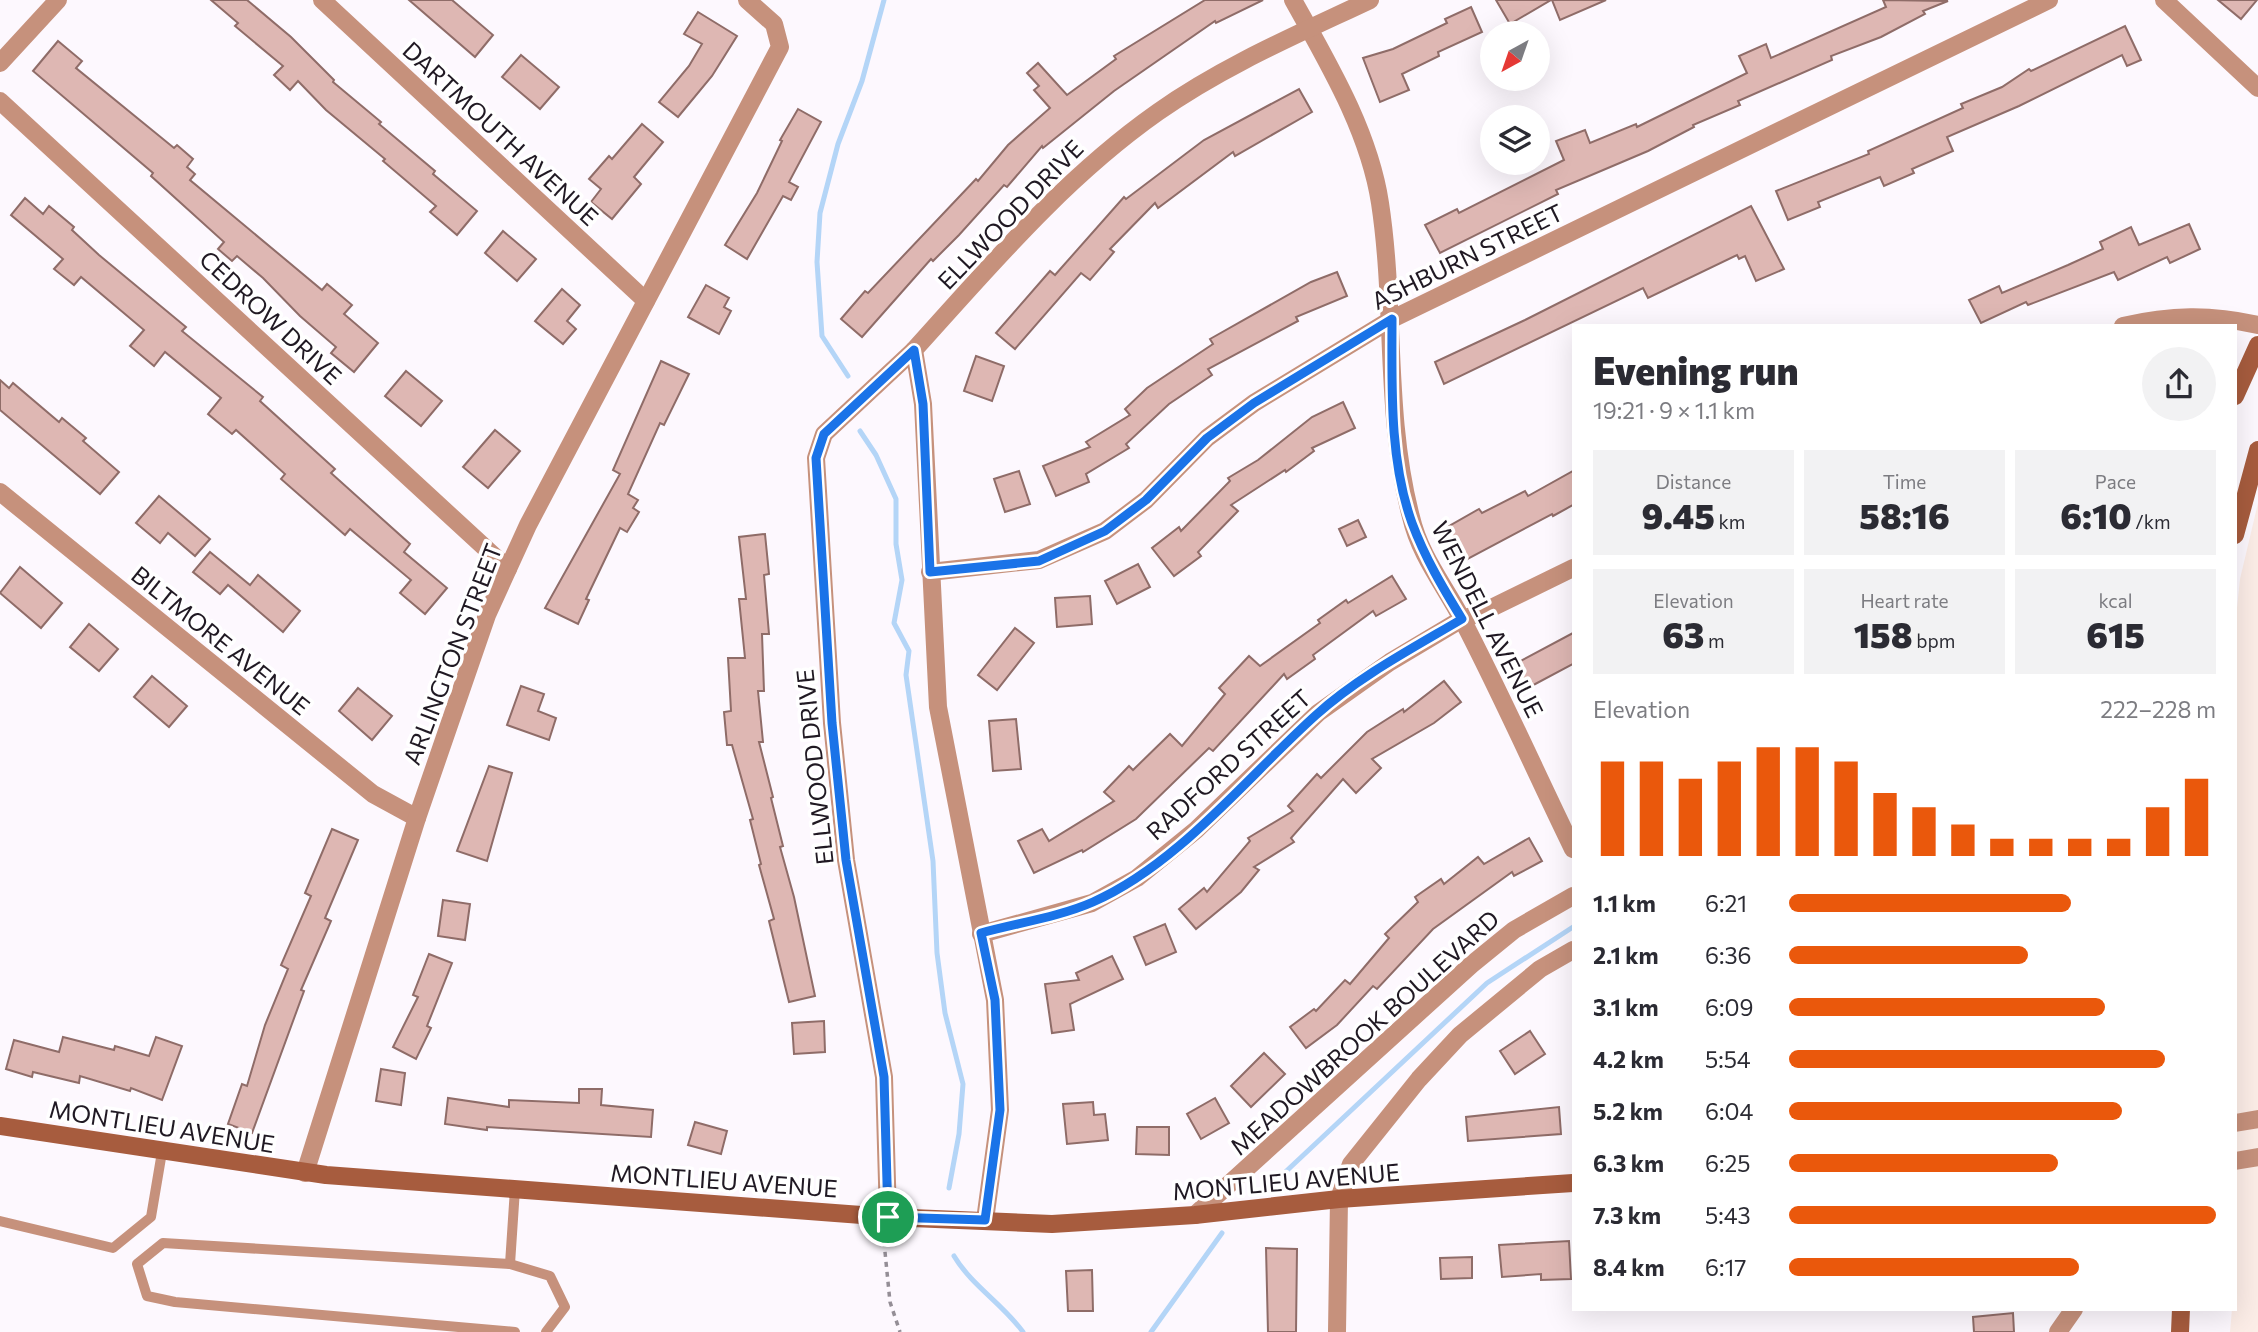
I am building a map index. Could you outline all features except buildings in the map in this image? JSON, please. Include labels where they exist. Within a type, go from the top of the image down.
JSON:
[{"type":"street","points":[[0,63],[58,0]]},
{"type":"street","name":"DARTMOUTH AVENUE","points":[[322,0],[646,301]]},
{"type":"street","name":"ARLINGTON STREET","points":[[305,1173],[417,818],[487,615],[528,525],[780,47],[774,24],[747,0]]},
{"type":"street","name":"WENDELL AVENUE","points":[[1293,0],[1359,128],[1380,201],[1392,319],[1392,386],[1398,461],[1409,509],[1430,566],[1462,619],[1572,847]]},
{"type":"street","name":"ELLWOOD DRIVE","points":[[888,1217],[884,1077],[846,860],[832,723],[816,458],[824,434],[914,350],[1037,214],[1112,146],[1206,80],[1370,0]]},
{"type":"street","name":"ASHBURN STREET","points":[[930,572],[1039,561],[1105,531],[1146,500],[1207,438],[1254,403],[1392,319],[2049,0]]},
{"type":"street","points":[[2164,0],[2258,89]]},
{"type":"street","name":"CEDROW DRIVE","points":[[0,101],[508,569]]},
{"type":"street","points":[[2136,324],[2195,315],[2258,325]]},
{"type":"street","points":[[2237,392],[2258,345]]},
{"type":"street","points":[[914,350],[923,404],[938,707],[995,1000],[1000,1110],[985,1220]]},
{"type":"street","points":[[2237,528],[2258,450]]},
{"type":"street","name":"BILTMORE AVENUE","points":[[0,492],[373,794],[417,818]]},
{"type":"street","name":"RADFORD STREET","points":[[981,933],[1092,903],[1137,878],[1196,830],[1318,713],[1390,662],[1462,619],[1481,613],[1572,568]]},
{"type":"street","name":"MEADOWBROOK BOULEVARD","points":[[1195,1215],[1471,965],[1514,930],[1572,897]]},
{"type":"street","points":[[1337,1332],[1339,1199],[1351,1164],[1419,1079],[1460,1035],[1540,969],[1572,951]]},
{"type":"street","points":[[2237,1123],[2258,1119]]},
{"type":"street","name":"MONTLIEU AVENUE","points":[[0,1126],[305,1173],[888,1217],[1052,1224],[1195,1215],[1339,1199],[1572,1183]]},
{"type":"street","points":[[2237,1161],[2258,1157]]},
{"type":"street","points":[[2058,1332],[2073,1311]]},
{"type":"street","points":[[2180,1332],[2181,1311]]},
{"type":"lane","points":[[0,1221],[113,1248],[151,1217],[162,1152]]},
{"type":"lane","points":[[510,1264],[515,1189]]},
{"type":"lane","points":[[516,1332],[175,1302],[147,1296],[137,1264],[163,1243],[510,1264],[550,1276],[565,1307],[546,1332]]},
{"type":"path","points":[[888,1217],[883,1231],[884,1262],[890,1301],[900,1332]]},
{"type":"shaded area","points":[[2258,503],[2258,1332],[2230,1332],[2232,1311],[2237,1311],[2237,608],[2240,579]]},
{"type":"waterway","points":[[848,376],[822,336],[817,262],[820,213],[838,144],[862,81],[884,0]]},
{"type":"waterway","points":[[860,431],[876,455],[896,499],[896,544],[902,580],[894,623],[909,651],[906,675],[933,861],[937,953],[945,1013],[963,1084],[959,1134],[949,1188]]},
{"type":"waterway","points":[[1263,1188],[1280,1177],[1487,983],[1572,928]]},
{"type":"waterway","points":[[1151,1332],[1222,1233]]},
{"type":"waterway","points":[[954,1256],[970,1277],[1023,1332]]},
{"type":"route","points":[[1392,319],[1392,386],[1398,461],[1411,521],[1430,566],[1462,619],[1390,662],[1318,713],[1196,830],[1137,878],[1092,903],[981,933],[995,1000],[1000,1110],[985,1220],[888,1217],[888,1141],[884,1077],[846,860],[832,723],[816,458],[824,434],[840,416],[873,390],[914,350],[923,404],[930,572],[1039,561],[1105,531],[1146,500],[1207,438],[1254,403],[1392,319]]}]
